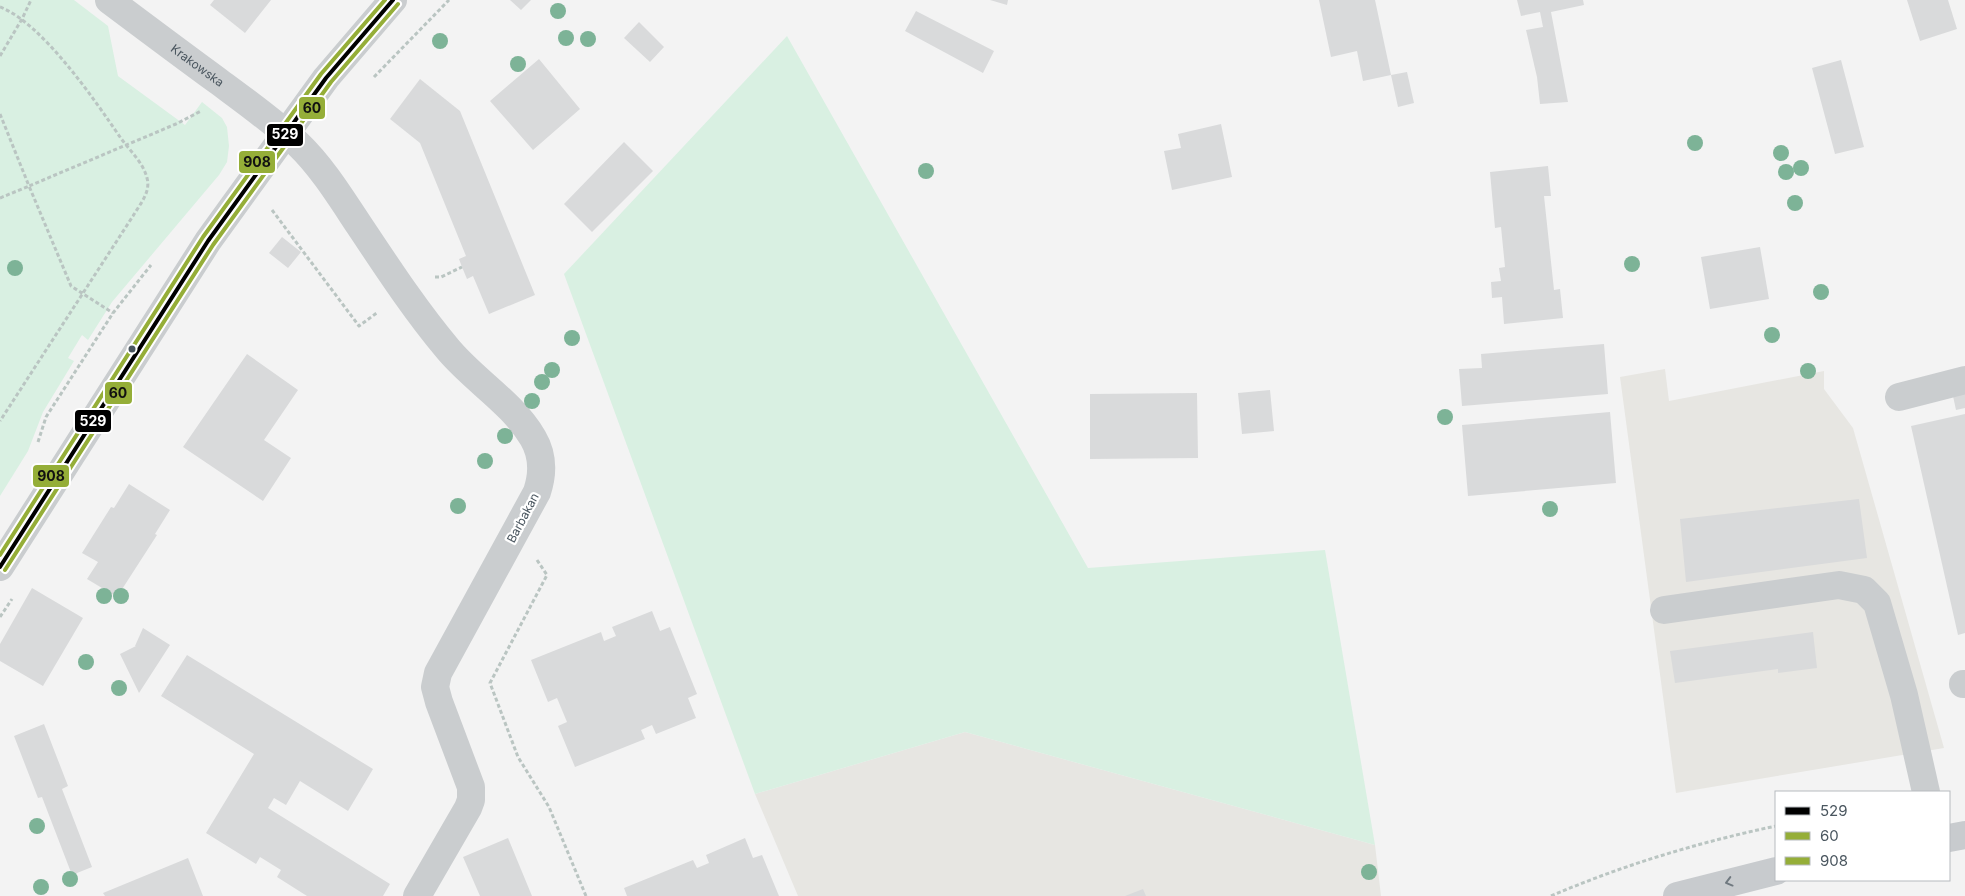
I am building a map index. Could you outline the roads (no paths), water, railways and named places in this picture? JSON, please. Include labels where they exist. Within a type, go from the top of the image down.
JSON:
[{"type":"main road","points":[[1950,838],[1965,835]]},
{"type":"main road","points":[[1677,896],[1775,870]]},
{"type":"street","name":"Krakowska","points":[[108,0],[285,133]]},
{"type":"street","points":[[0,567],[198,257],[326,78],[393,0]]},
{"type":"street","name":"Barbakan","points":[[285,133],[300,146],[335,189],[400,285],[446,347],[471,375],[506,405],[523,424],[534,439],[541,462],[542,479],[537,492],[438,673],[435,687],[438,702],[471,787],[471,800],[417,896]]},
{"type":"street","points":[[1899,397],[1965,380]]},
{"type":"street","points":[[1664,610],[1840,585],[1864,590],[1877,603],[1904,695],[1926,791]]}]
